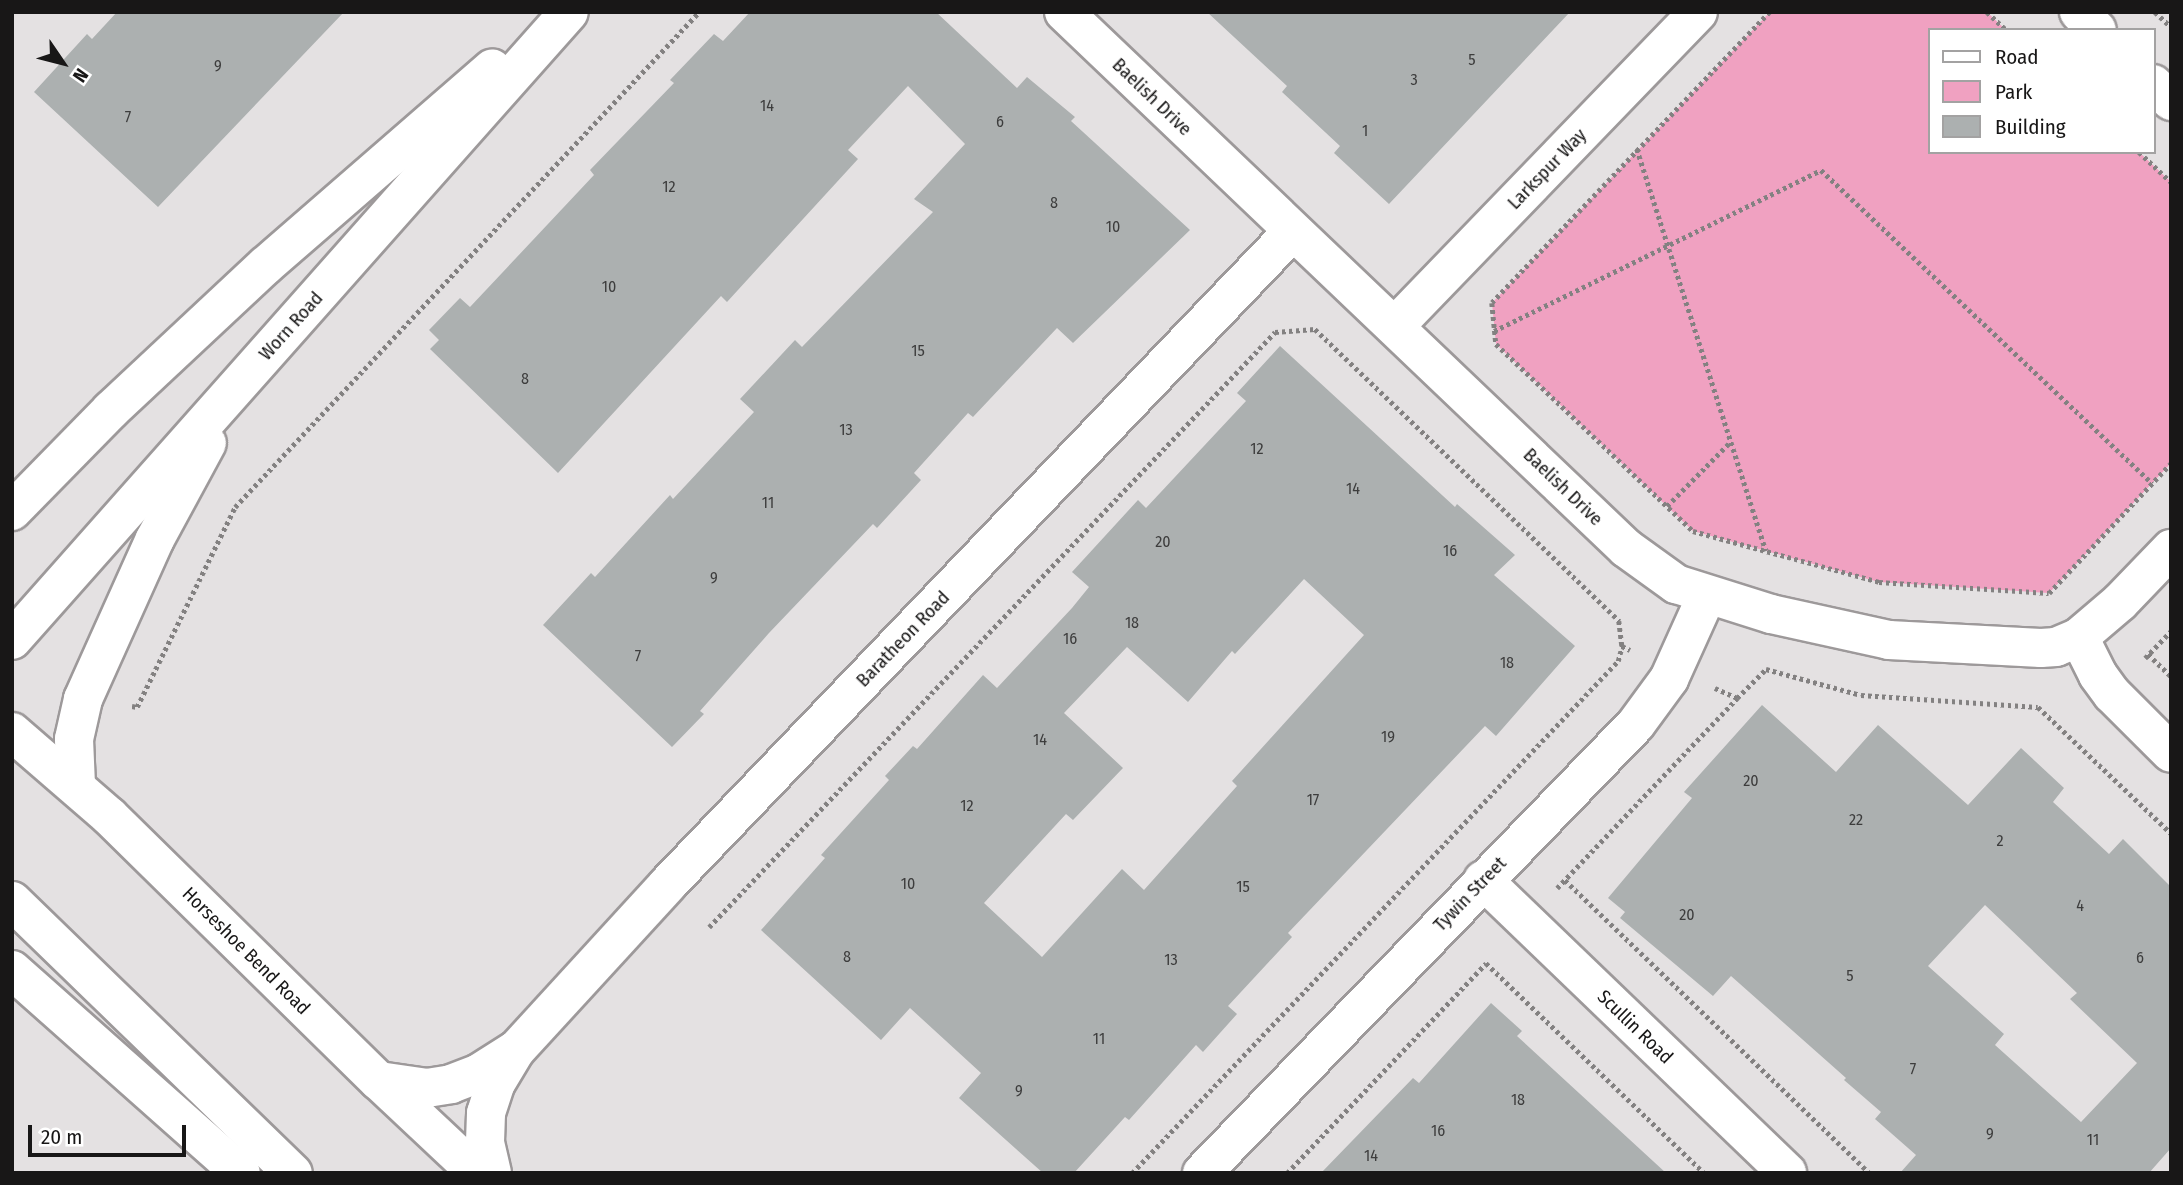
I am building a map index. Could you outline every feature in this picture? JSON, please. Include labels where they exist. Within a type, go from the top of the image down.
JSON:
[{"type":"street","points":[[17,500],[265,266],[558,12]]},
{"type":"street","name":"Worn Road","points":[[12,640],[569,12]]},
{"type":"street","name":"Baelish Drive","points":[[1064,12],[1626,548],[1663,576],[1707,595],[1816,625],[1889,640],[2024,649],[2056,646],[2079,637],[2120,602],[2171,549]]},
{"type":"street","name":"Larkspur Way","points":[[1395,326],[1698,12]]},
{"type":"street","points":[[2079,12],[2095,28]]},
{"type":"street","points":[[2155,86],[2171,101]]},
{"type":"street","name":"Baratheon Road","points":[[492,1173],[485,1142],[486,1113],[496,1083],[516,1050],[667,885],[1293,231]]},
{"type":"street","points":[[76,785],[72,763],[74,739],[80,707],[89,685],[167,516],[248,374]]},
{"type":"street","name":"Tywin Street","points":[[1202,1173],[1636,724],[1664,689],[1707,595]]},
{"type":"street","points":[[2079,637],[2098,675],[2112,694],[2171,753]]},
{"type":"street","name":"Horseshoe Bend Road","points":[[12,732],[76,785],[379,1082],[477,1173]]},
{"type":"street","name":"Scullin Road","points":[[1483,880],[1787,1173]]},
{"type":"street","points":[[12,901],[293,1173]]},
{"type":"street","points":[[12,970],[241,1173]]},
{"type":"street","name":"Baratheon Road","points":[[379,1082],[427,1088],[451,1084],[479,1073],[516,1050]]},
{"type":"path","points":[[89,685],[136,707],[235,507],[699,12]]},
{"type":"path","points":[[1770,12],[1492,303],[1496,344],[1693,531],[1879,582],[2049,593],[2171,463]]},
{"type":"path","points":[[1987,12],[2004,28]]},
{"type":"path","points":[[2155,12],[2171,27]]},
{"type":"path","points":[[1637,149],[1766,551]]},
{"type":"path","points":[[2141,154],[2171,182]]},
{"type":"path","points":[[1494,331],[1821,170],[2152,483]]},
{"type":"path","points":[[709,927],[1275,331],[1315,329],[1619,621],[1622,646],[1618,661],[1132,1173]]},
{"type":"path","points":[[1667,506],[1731,441]]},
{"type":"path","points":[[1622,646],[1737,698]]},
{"type":"path","points":[[2148,654],[2171,676]]},
{"type":"path","points":[[1287,1173],[1766,669],[1861,695],[2038,707],[2171,833]]},
{"type":"path","points":[[1565,880],[1870,1173]]},
{"type":"path","points":[[1486,963],[1704,1173]]},
{"type":"green space","points":[[1770,12],[1987,12],[2004,28],[1927,28],[1927,154],[2141,154],[2171,182],[2171,463],[2049,593],[1879,582],[1693,531],[1496,344],[1492,303]]},
{"type":"building","points":[[117,12],[344,12],[158,207],[34,92],[87,34],[92,39]]},
{"type":"building","points":[[750,12],[936,12],[1017,88],[1027,77],[1075,117],[1071,121],[1190,230],[1073,343],[1057,328],[973,417],[968,413],[914,473],[921,480],[877,528],[873,524],[769,633],[700,711],[704,714],[672,747],[543,625],[591,573],[595,577],[670,495],[673,499],[754,412],[740,399],[795,340],[802,347],[933,212],[914,199],[965,144],[908,86],[848,150],[858,159],[727,302],[721,296],[558,473],[430,349],[439,340],[429,330],[460,298],[470,307],[594,175],[590,170],[674,83],[670,80],[714,34],[723,41]]},
{"type":"building","points":[[1207,12],[1570,12],[1389,204],[1334,153],[1340,146],[1282,92],[1287,86]]},
{"type":"building","points":[[1280,346],[1455,507],[1457,504],[1515,555],[1494,575],[1575,646],[1496,736],[1485,726],[1288,933],[1292,937],[1228,1006],[1237,1014],[1203,1052],[1196,1045],[1129,1120],[1125,1117],[1074,1173],[1043,1173],[959,1098],[981,1073],[910,1008],[881,1040],[761,930],[825,858],[821,855],[889,780],[885,776],[913,746],[917,749],[983,675],[997,688],[1072,608],[1089,587],[1072,572],[1138,500],[1146,508],[1246,401],[1237,393]],"holes":[[[1304,579],[1364,635],[1232,781],[1237,786],[1144,890],[1122,869],[1042,957],[984,903],[1066,814],[1073,820],[1123,768],[1064,713],[1127,647],[1188,702],[1232,651],[1235,654]]]},
{"type":"building","points":[[1762,705],[1836,772],[1878,725],[1968,805],[2021,748],[2064,788],[2053,802],[2109,854],[2123,839],[2171,887],[2171,1148],[2149,1173],[1900,1173],[1916,1155],[1875,1119],[1881,1112],[1844,1080],[1846,1078],[1731,976],[1713,996],[1620,918],[1625,912],[1608,898],[1692,798],[1684,792]],"holes":[[[1985,905],[2077,993],[2070,999],[2137,1063],[2081,1122],[1995,1045],[2004,1034],[1928,966]]]},
{"type":"building","points":[[1491,1003],[1522,1031],[1517,1036],[1666,1173],[1321,1173],[1413,1078],[1419,1083]]}]
